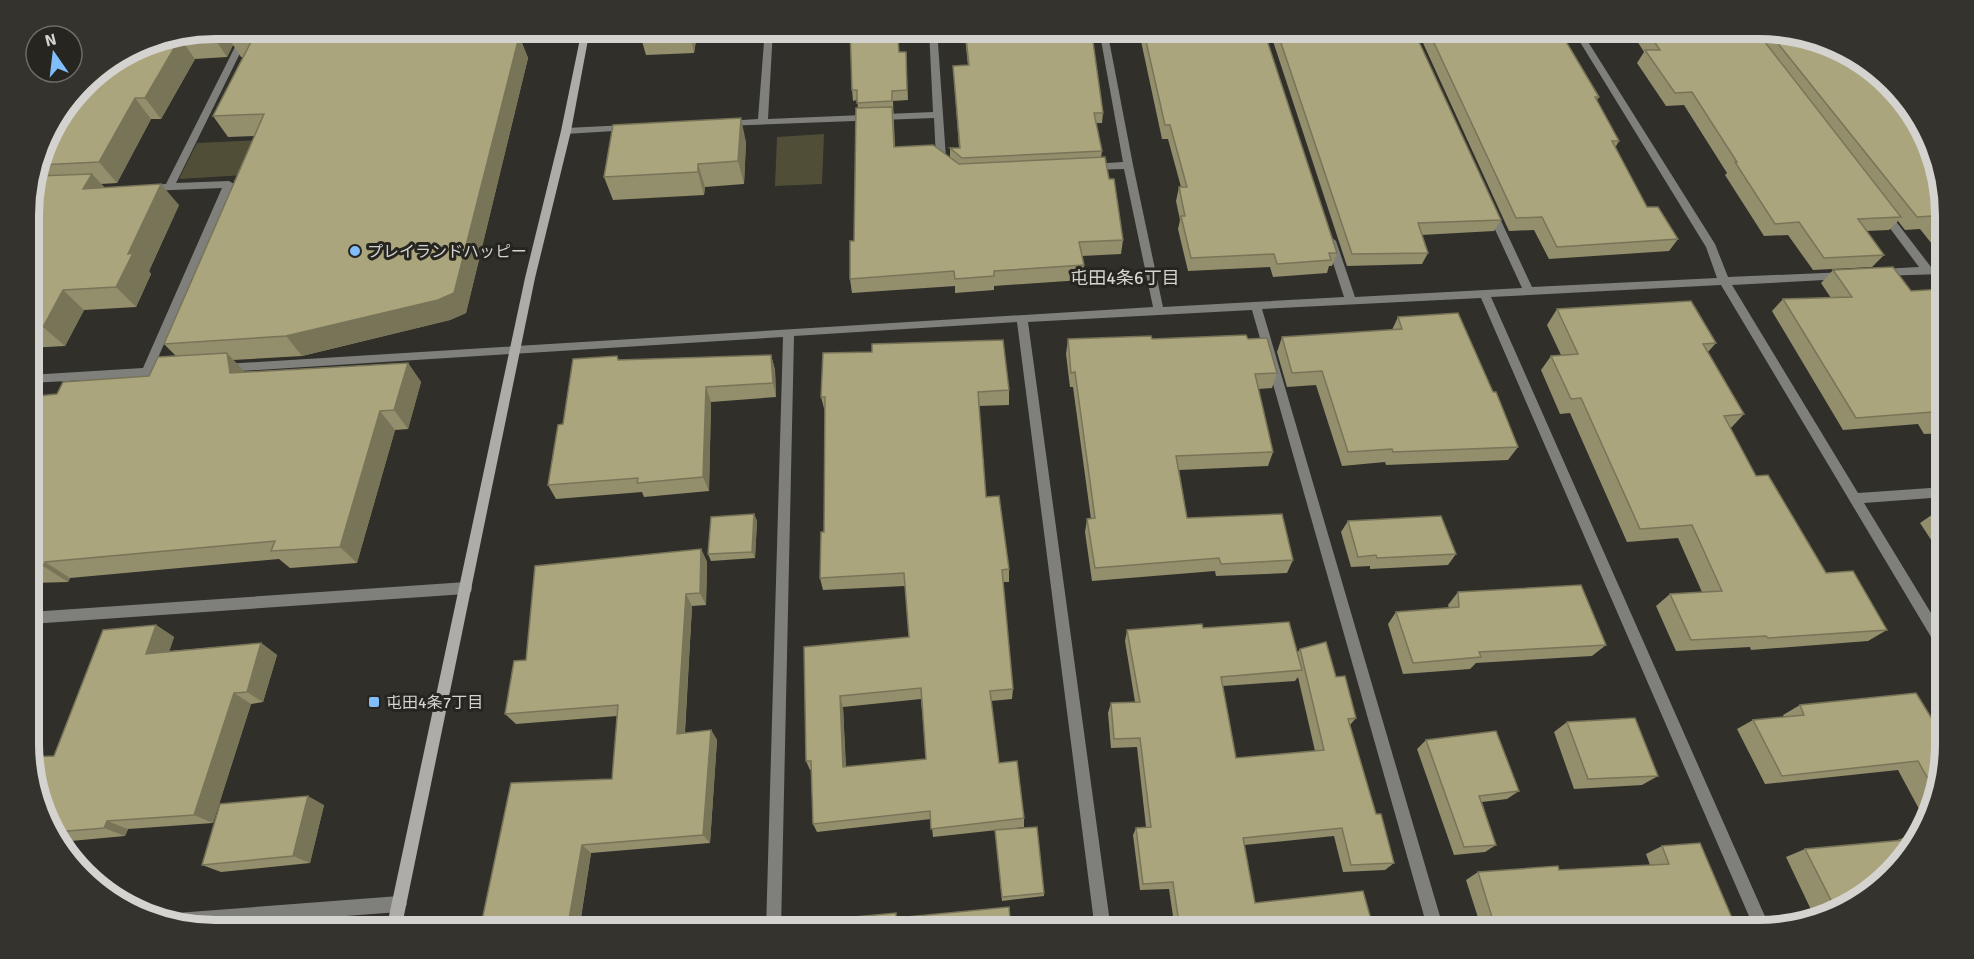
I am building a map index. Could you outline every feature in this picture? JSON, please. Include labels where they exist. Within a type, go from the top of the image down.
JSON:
[{"type":"street","points":[[169,188],[243,39]]},
{"type":"street","points":[[395,920],[515,350],[566,131],[584,39]]},
{"type":"street","points":[[763,122],[768,39]]},
{"type":"street","points":[[934,39],[941,159],[950,167]]},
{"type":"street","points":[[1105,39],[1158,311]]},
{"type":"street","points":[[1583,39],[1711,248],[1724,281],[1935,631]]},
{"type":"street","points":[[716,124],[938,115]]},
{"type":"street","points":[[566,131],[632,128]]},
{"type":"street","points":[[1083,167],[1128,165]]},
{"type":"street","points":[[135,189],[229,184],[146,373]]},
{"type":"street","points":[[1488,203],[1528,290]]},
{"type":"street","points":[[1877,204],[1928,271]]},
{"type":"street","points":[[1329,234],[1351,301]]},
{"type":"street","points":[[218,368],[1022,318],[1935,271]]},
{"type":"street","points":[[1484,293],[1759,920]]},
{"type":"street","points":[[1256,306],[1433,920]]},
{"type":"street","points":[[1022,318],[1102,920]]},
{"type":"street","points":[[774,920],[789,333]]},
{"type":"street","points":[[39,378],[182,370]]},
{"type":"street","points":[[1856,498],[1935,493]]},
{"type":"street","points":[[39,617],[466,588]]},
{"type":"street","points":[[203,919],[399,904]]},
{"type":"shaded area","points":[[824,134],[822,184],[775,186],[777,137]]},
{"type":"shaded area","points":[[261,140],[245,175],[179,179],[197,143]]},
{"type":"building","name":"プレイランドハッピー","points":[[252,39],[518,39],[454,293],[438,300],[286,336],[164,344],[264,114],[213,116]]},
{"type":"building","points":[[850,39],[898,39],[899,52],[906,52],[907,90],[892,91],[892,101],[857,103],[857,90],[852,90]]},
{"type":"building","points":[[966,39],[1093,39],[1103,113],[1094,113],[1102,151],[962,158],[950,148],[960,148],[953,66],[969,65]]},
{"type":"building","points":[[1145,39],[1267,39],[1337,253],[1329,253],[1331,260],[1277,264],[1274,254],[1191,258],[1181,216],[1185,216],[1179,187],[1187,187],[1170,125],[1165,125]]},
{"type":"building","points":[[1280,39],[1418,39],[1501,220],[1418,223],[1428,253],[1352,254]]},
{"type":"building","points":[[1432,39],[1565,39],[1599,97],[1595,97],[1619,141],[1612,141],[1647,207],[1658,207],[1678,239],[1557,247],[1542,217],[1516,218]]},
{"type":"building","points":[[1652,39],[1763,39],[1901,217],[1858,219],[1884,255],[1824,258],[1799,222],[1775,224],[1692,92],[1675,93],[1645,50],[1660,50]]},
{"type":"building","points":[[1776,40],[1793,42],[1837,57],[1875,83],[1891,99],[1917,137],[1929,170],[1935,220],[1932,216],[1917,217]]},
{"type":"building","points":[[177,43],[145,98],[135,98],[99,162],[47,165],[52,148],[75,108],[108,75],[137,57]]},
{"type":"building","points":[[892,107],[894,147],[933,145],[959,164],[1105,157],[1109,179],[1114,179],[1123,240],[1079,242],[1084,265],[994,271],[994,276],[955,279],[954,271],[850,279],[850,241],[854,241],[856,108]]},
{"type":"building","points":[[741,118],[738,161],[698,164],[698,172],[604,177],[613,125]]},
{"type":"building","points":[[92,174],[83,189],[161,184],[128,254],[133,253],[116,287],[63,290],[43,327],[39,327],[39,204],[43,176]]},
{"type":"building","points":[[1893,267],[1911,291],[1935,290],[1935,417],[1932,412],[1856,418],[1783,299],[1852,297],[1833,270]]},
{"type":"building","points":[[1691,301],[1716,343],[1703,344],[1744,414],[1724,416],[1756,476],[1768,475],[1826,573],[1853,571],[1887,630],[1768,638],[1766,636],[1691,640],[1670,594],[1722,591],[1692,525],[1640,529],[1581,398],[1571,399],[1551,356],[1578,354],[1557,309]]},
{"type":"building","points":[[1458,313],[1493,392],[1496,392],[1518,447],[1348,452],[1322,371],[1292,373],[1282,337],[1402,329],[1398,317]]},
{"type":"building","points":[[1246,335],[1248,339],[1267,338],[1277,373],[1255,374],[1273,452],[1176,456],[1187,518],[1282,514],[1293,560],[1221,564],[1219,558],[1095,568],[1087,519],[1095,518],[1075,372],[1071,373],[1068,339],[1151,336],[1152,339]]},
{"type":"building","points":[[1003,340],[1009,390],[978,392],[986,497],[999,496],[1009,569],[1002,570],[1013,689],[990,691],[999,763],[1017,761],[1024,818],[931,829],[930,811],[813,824],[811,761],[806,761],[804,647],[909,637],[904,573],[820,578],[821,532],[824,532],[825,397],[821,397],[823,353],[872,352],[872,344]],"holes":[[[921,688],[926,759],[843,767],[840,696]]]},
{"type":"building","points":[[227,353],[230,373],[408,363],[394,410],[380,411],[340,547],[271,551],[275,541],[45,562],[43,566],[39,566],[39,396],[57,394],[63,382],[149,376],[158,357]]},
{"type":"building","points":[[771,355],[773,383],[706,387],[703,477],[637,483],[638,478],[548,485],[558,425],[563,424],[573,359],[617,356],[618,360]]},
{"type":"building","points":[[754,514],[752,552],[708,554],[711,517]]},
{"type":"building","points":[[1441,516],[1456,554],[1358,557],[1348,521]]},
{"type":"building","points":[[701,549],[700,593],[686,594],[677,734],[711,730],[703,835],[582,845],[569,920],[482,920],[511,783],[612,779],[618,705],[505,714],[514,661],[526,660],[535,566]]},
{"type":"building","points":[[1581,585],[1606,645],[1479,652],[1481,657],[1413,663],[1396,612],[1459,607],[1458,592]]},
{"type":"building","points":[[1289,622],[1302,670],[1221,677],[1236,758],[1324,750],[1300,649],[1326,642],[1336,677],[1345,676],[1356,718],[1348,719],[1376,814],[1381,814],[1394,863],[1351,865],[1342,828],[1243,838],[1255,903],[1363,891],[1371,920],[1179,920],[1173,882],[1143,884],[1136,828],[1151,827],[1140,738],[1114,739],[1111,703],[1140,702],[1127,630],[1202,624],[1203,628]]},
{"type":"building","points":[[156,625],[146,654],[261,643],[247,692],[234,693],[194,815],[107,821],[104,828],[63,831],[52,811],[45,789],[40,757],[54,756],[103,630]]},
{"type":"building","points":[[1916,693],[1935,724],[1930,782],[1918,761],[1782,776],[1753,720],[1804,715],[1800,705]]},
{"type":"building","points":[[1635,718],[1658,776],[1588,779],[1567,722]]},
{"type":"building","points":[[1496,731],[1519,791],[1479,796],[1496,845],[1464,847],[1426,740]]},
{"type":"building","points":[[308,796],[293,856],[202,865],[220,804]]},
{"type":"building","points":[[1037,827],[1044,893],[1002,897],[995,830]]},
{"type":"building","points":[[1906,840],[1875,876],[1857,890],[1833,904],[1805,849]]},
{"type":"building","points":[[1700,843],[1733,920],[1493,920],[1478,872],[1558,866],[1559,870],[1669,864],[1662,846]]},
{"type":"building","points":[[1009,907],[1010,920],[822,920],[896,913],[896,918]]},
{"type":"place","name":"プレイランドハッピー","points":[[355,251]]},
{"type":"place","name":"屯田4条7丁目","points":[[374,702]]},
{"type":"district","name":"屯田4条6丁目","points":[[1125,278]]}]
